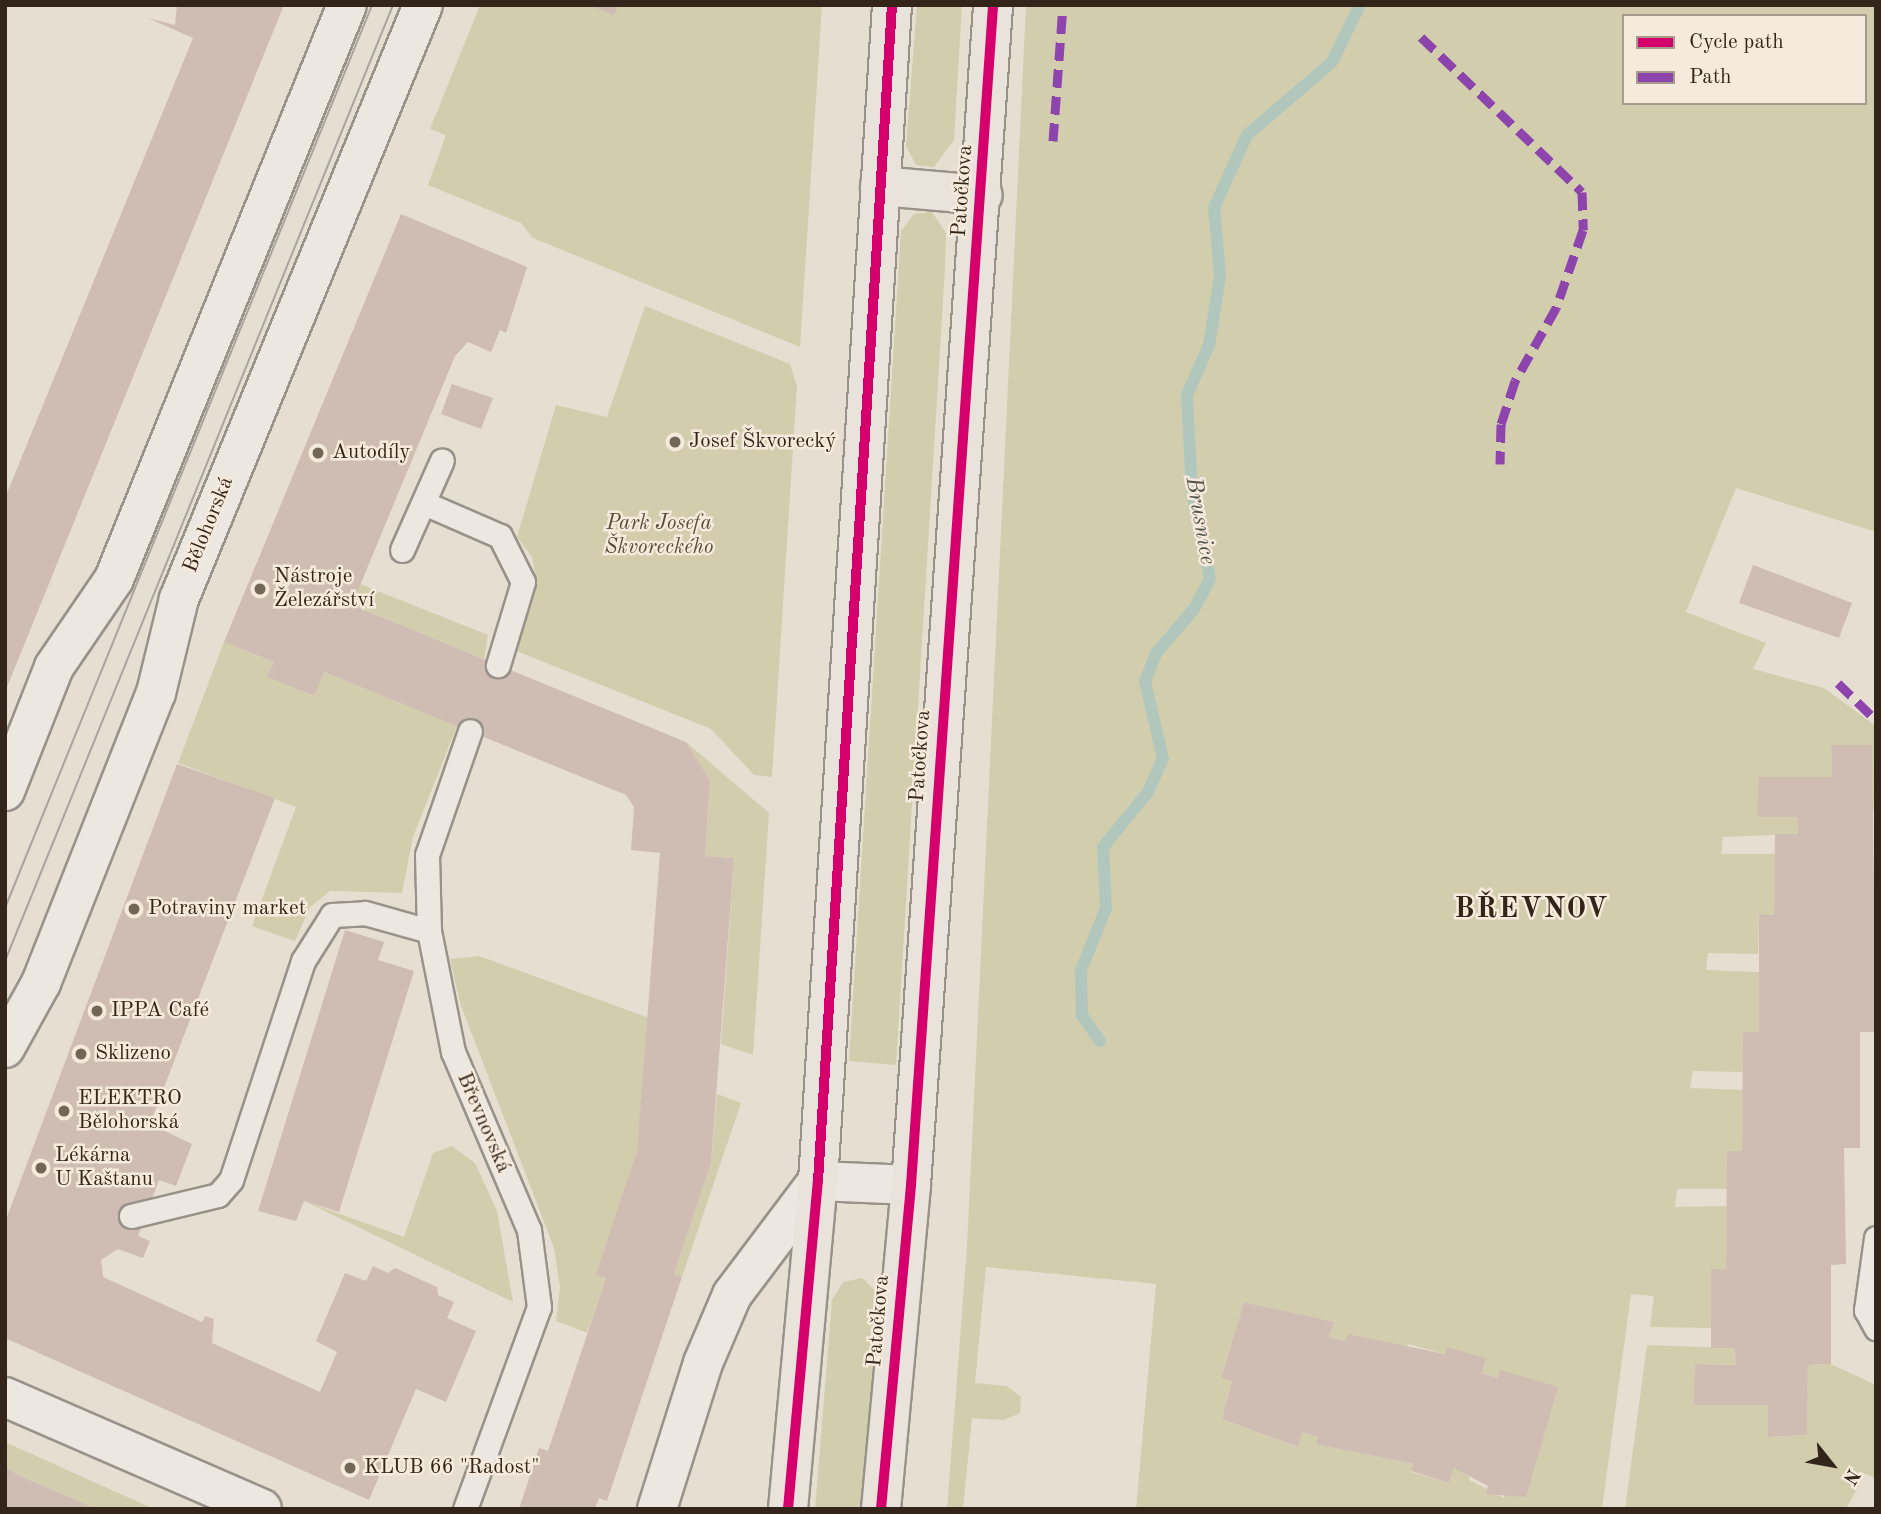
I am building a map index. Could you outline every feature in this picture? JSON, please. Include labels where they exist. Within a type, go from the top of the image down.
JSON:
[{"type":"main road","points":[[788,1509],[818,1181],[892,5]]},
{"type":"main road","name":"Patočkova","points":[[881,1509],[911,1185],[983,195],[993,5]]},
{"type":"main road","points":[[880,186],[983,195]]},
{"type":"street","points":[[5,791],[54,667],[114,579],[347,5]]},
{"type":"street","name":"Bělohorská","points":[[5,1048],[46,970],[156,693],[179,599],[423,5]]},
{"type":"street","points":[[657,1509],[703,1363],[732,1295],[818,1181],[911,1185]]},
{"type":"street","points":[[5,1397],[262,1509]]},
{"type":"lane","points":[[402,550],[442,460]]},
{"type":"lane","points":[[424,503],[500,536],[523,583],[498,665]]},
{"type":"lane","name":"Břevnovská","points":[[465,1509],[539,1307],[529,1230],[453,1052],[429,931],[427,855],[470,731]]},
{"type":"lane","points":[[131,1216],[218,1195],[231,1180],[303,961],[332,915],[365,913],[429,931]]},
{"type":"lane","points":[[1876,1238],[1866,1310],[1876,1328]]},
{"type":"green space","points":[[480,5],[589,5],[614,16],[619,5],[822,5],[800,347],[533,238],[521,223],[428,185],[446,135],[430,129]]},
{"type":"green space","points":[[917,5],[962,5],[954,140],[934,167],[916,165],[906,146]]},
{"type":"green space","points":[[1026,5],[1876,5],[1876,532],[1736,488],[1686,612],[1766,643],[1753,669],[1824,688],[1876,726],[1876,815],[1831,746],[1832,777],[1758,777],[1757,817],[1797,817],[1798,834],[1723,837],[1721,854],[1775,854],[1774,915],[1759,915],[1758,954],[1708,953],[1706,970],[1759,972],[1759,1032],[1743,1033],[1743,1072],[1693,1071],[1690,1088],[1743,1090],[1742,1151],[1727,1151],[1727,1189],[1677,1189],[1675,1207],[1727,1206],[1726,1269],[1712,1269],[1711,1328],[1650,1327],[1654,1296],[1631,1294],[1602,1509],[1136,1509],[1156,1284],[986,1267],[975,1383],[1007,1386],[1021,1397],[1020,1413],[1004,1420],[972,1418],[963,1509],[947,1509],[967,1246]],"holes":[[[1244,1302],[1333,1322],[1329,1337],[1345,1341],[1406,1351],[1408,1344],[1445,1354],[1447,1347],[1485,1358],[1482,1373],[1498,1378],[1504,1498],[1469,1480],[1470,1473],[1454,1468],[1449,1483],[1411,1472],[1413,1464],[1317,1444],[1318,1437],[1302,1432],[1297,1447],[1222,1419],[1232,1381],[1221,1378]]]},
{"type":"green space","points":[[932,212],[946,233],[945,269],[896,1065],[849,1061],[901,231],[914,214]]},
{"type":"green space","name":"Park Josefa Škvoreckého","points":[[645,306],[790,364],[797,386],[772,777],[754,775],[711,729],[514,650],[536,580],[532,557],[517,537],[556,405],[607,417]]},
{"type":"green space","points":[[360,584],[488,635],[484,659],[352,605]]},
{"type":"green space","points":[[224,642],[274,662],[268,677],[313,696],[324,672],[457,726],[413,837],[402,893],[330,891],[310,907],[295,941],[252,926],[296,807],[178,763]]},
{"type":"green space","points":[[686,742],[769,813],[753,1055],[721,1044],[734,858],[705,856],[710,780]]},
{"type":"green space","points":[[479,956],[649,1018],[637,1151],[597,1275],[606,1278],[587,1333],[556,1321],[560,1287],[554,1248],[460,1003],[450,959]]},
{"type":"green space","points":[[717,1094],[741,1103],[682,1277],[674,1274],[711,1163]]},
{"type":"green space","points":[[452,1146],[475,1163],[497,1211],[513,1302],[304,1201],[404,1237],[433,1153]]},
{"type":"green space","points":[[862,1278],[878,1293],[880,1311],[861,1509],[815,1509],[832,1300],[843,1282]]},
{"type":"green space","points":[[1647,1345],[1734,1348],[1736,1365],[1695,1364],[1693,1405],[1768,1405],[1768,1437],[1807,1435],[1808,1365],[1831,1364],[1876,1385],[1876,1478],[1865,1474],[1846,1509],[1625,1509]]},
{"type":"green space","points":[[5,1442],[154,1509],[97,1509],[18,1475],[5,1466]]},
{"type":"building","points":[[177,5],[284,5],[5,692],[5,498],[193,38],[148,18],[175,25]]},
{"type":"building","points":[[589,5],[619,5],[614,16]]},
{"type":"building","points":[[401,214],[527,267],[506,333],[500,330],[491,352],[468,342],[455,356],[352,605],[686,742],[710,780],[705,856],[734,858],[711,1163],[674,1274],[682,1277],[607,1501],[599,1498],[595,1509],[519,1509],[539,1448],[548,1451],[606,1278],[596,1275],[637,1151],[660,853],[631,850],[634,807],[626,795],[324,672],[314,696],[267,677],[274,662],[224,642]]},
{"type":"building","points":[[452,384],[493,398],[481,429],[441,414]]},
{"type":"building","points":[[1753,565],[1852,603],[1839,638],[1739,603]]},
{"type":"building","points":[[1831,745],[1872,745],[1876,1032],[1860,1032],[1860,1148],[1844,1148],[1846,1264],[1831,1265],[1831,1364],[1808,1365],[1807,1435],[1768,1437],[1768,1405],[1693,1405],[1695,1364],[1736,1365],[1734,1348],[1711,1348],[1711,1269],[1726,1269],[1727,1151],[1742,1151],[1743,1032],[1759,1032],[1759,914],[1774,915],[1775,834],[1798,834],[1797,817],[1757,817],[1758,777],[1832,777]]},
{"type":"building","points":[[177,764],[275,798],[150,1124],[192,1144],[176,1186],[159,1180],[138,1236],[150,1241],[143,1258],[118,1249],[101,1260],[103,1277],[202,1322],[205,1316],[214,1319],[212,1343],[320,1392],[337,1352],[316,1341],[345,1273],[366,1281],[373,1266],[388,1273],[395,1268],[437,1287],[438,1295],[454,1302],[447,1318],[476,1331],[446,1402],[416,1389],[369,1500],[5,1338],[5,1222]]},
{"type":"building","points":[[345,930],[384,942],[378,960],[414,971],[339,1212],[304,1201],[296,1221],[258,1211]]},
{"type":"building","points":[[1244,1302],[1334,1322],[1329,1337],[1345,1341],[1348,1334],[1445,1354],[1447,1347],[1486,1358],[1482,1373],[1498,1378],[1500,1370],[1558,1387],[1526,1497],[1486,1494],[1488,1486],[1454,1468],[1449,1483],[1411,1471],[1413,1464],[1316,1444],[1318,1437],[1302,1432],[1298,1447],[1222,1419],[1232,1381],[1221,1378]]},
{"type":"building","points":[[5,1466],[18,1475],[97,1509],[5,1509]]},
{"type":"waterway","name":"Brusnice","points":[[1100,1041],[1082,1015],[1081,970],[1106,908],[1103,847],[1148,792],[1163,759],[1145,681],[1157,652],[1194,609],[1210,579],[1192,492],[1187,395],[1209,345],[1220,276],[1214,208],[1247,135],[1332,62],[1360,5]]},
{"type":"tram line","points":[[5,908],[372,5]]},
{"type":"tram line","points":[[5,961],[393,5]]},
{"type":"marked path","points":[[1053,141],[1063,5]]},
{"type":"marked path","points":[[1421,37],[1582,192],[1583,230],[1556,308],[1515,381],[1501,424],[1500,464]]},
{"type":"marked path","points":[[1838,683],[1876,720]]},
{"type":"cycle path","points":[[788,1509],[818,1181],[892,5]]},
{"type":"cycle path","points":[[881,1509],[911,1185],[993,5]]},
{"type":"place","name":"Josef Škvorecký","points":[[675,442]]},
{"type":"place","name":"Autodíly","points":[[318,453]]},
{"type":"place","name":"Nástroje Železářství","points":[[260,589]]},
{"type":"place","name":"Potraviny market","points":[[134,909]]},
{"type":"place","name":"IPPA Café","points":[[97,1011]]},
{"type":"place","name":"Sklizeno","points":[[81,1054]]},
{"type":"place","name":"ELEKTRO Bělohorská","points":[[64,1111]]},
{"type":"place","name":"Lékárna U Kaštanu","points":[[41,1168]]},
{"type":"place","name":"KLUB 66 \"Radost\"","points":[[350,1468]]},
{"type":"district","name":"BŘEVNOV","points":[[1532,910]]}]
